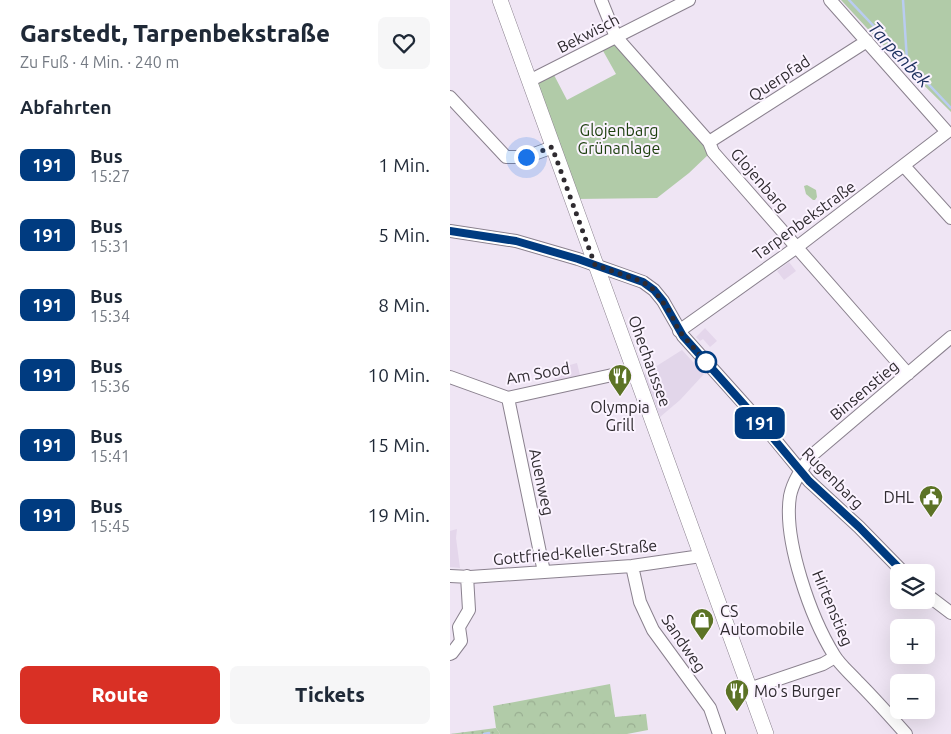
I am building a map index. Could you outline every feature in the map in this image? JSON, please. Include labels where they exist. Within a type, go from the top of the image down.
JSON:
[{"type":"main road","name":"Ohechaussee","points":[[500,0],[766,734]]},
{"type":"street","name":"Glojenbarg","points":[[601,0],[616,37],[709,142],[713,152],[908,374]]},
{"type":"street","name":"Bekwisch","points":[[529,81],[689,0]]},
{"type":"street","points":[[830,0],[867,41]]},
{"type":"street","name":"Tarpenbekstraße","points":[[679,331],[797,247],[946,132],[867,41]]},
{"type":"street","name":"Querpfad","points":[[709,142],[867,41]]},
{"type":"street","points":[[450,97],[506,157],[526,157],[552,147]]},
{"type":"street","points":[[904,166],[951,218]]},
{"type":"street","name":"Rugenbarg","points":[[450,231],[516,241],[643,282],[654,290],[663,301],[679,331],[809,481],[859,527],[895,564]]},
{"type":"street","name":"Binsenstieg","points":[[800,470],[811,456],[951,337]]},
{"type":"street","name":"Am Sood","points":[[450,377],[508,398],[635,370]]},
{"type":"street","name":"Auenweg","points":[[508,398],[544,572]]},
{"type":"street","name":"Hirtenstieg","points":[[800,470],[791,494],[788,517],[791,545],[816,620],[835,657],[906,734]]},
{"type":"street","name":"Gottfried-Keller-Straße","points":[[450,576],[632,566],[701,556]]},
{"type":"street","name":"Sandweg","points":[[632,566],[640,602],[653,630],[710,708],[719,734]]},
{"type":"street","points":[[450,654],[461,641],[459,627],[469,610],[467,576]]},
{"type":"street","points":[[935,601],[951,613]]},
{"type":"street","points":[[749,689],[823,664],[835,657]]},
{"type":"shaded area","points":[[789,262],[796,271],[784,280],[777,271]]},
{"type":"shaded area","points":[[705,328],[717,341],[710,347],[703,339],[700,341],[696,337]]},
{"type":"shaded area","points":[[682,350],[704,374],[680,400],[660,417],[644,374]]},
{"type":"shaded area","points":[[569,361],[570,365],[577,363],[580,375],[555,381],[553,372],[564,369],[563,363]]},
{"type":"shaded area","points":[[457,529],[456,538],[460,568],[450,567],[450,531]]},
{"type":"green space","points":[[841,0],[951,0],[951,112],[877,39]]},
{"type":"green space","name":"Glojenbarg Grünanlage","points":[[615,42],[710,153],[689,173],[657,198],[576,199],[535,84],[554,75],[567,100],[616,74],[602,49]]},
{"type":"green space","points":[[807,185],[816,190],[817,197],[815,200],[806,194],[804,186]]},
{"type":"green space","points":[[610,684],[615,717],[646,714],[648,730],[627,734],[500,734],[496,728],[493,706]]},
{"type":"green space","points":[[496,728],[500,734],[450,734]]},
{"type":"waterway","name":"Tarpenbek","points":[[849,0],[951,108]]},
{"type":"waterway","points":[[903,0],[907,60]]},
{"type":"waterway","points":[[484,734],[489,733]]},
{"type":"bus line","name":"191","points":[[450,231],[516,241],[627,275],[643,282],[654,290],[670,312],[683,336],[809,481],[896,564]]},
{"type":"place","name":"Olympia Grill","points":[[620,397]]},
{"type":"place","name":"DHL","points":[[931,518]]},
{"type":"place","name":"CS Automobile","points":[[702,641]]},
{"type":"place","name":"Mo's Burger","points":[[737,712]]},
{"type":"route","points":[[526,157],[552,147],[595,265],[627,275],[643,282],[654,290],[670,312],[679,331],[706,362]]}]
